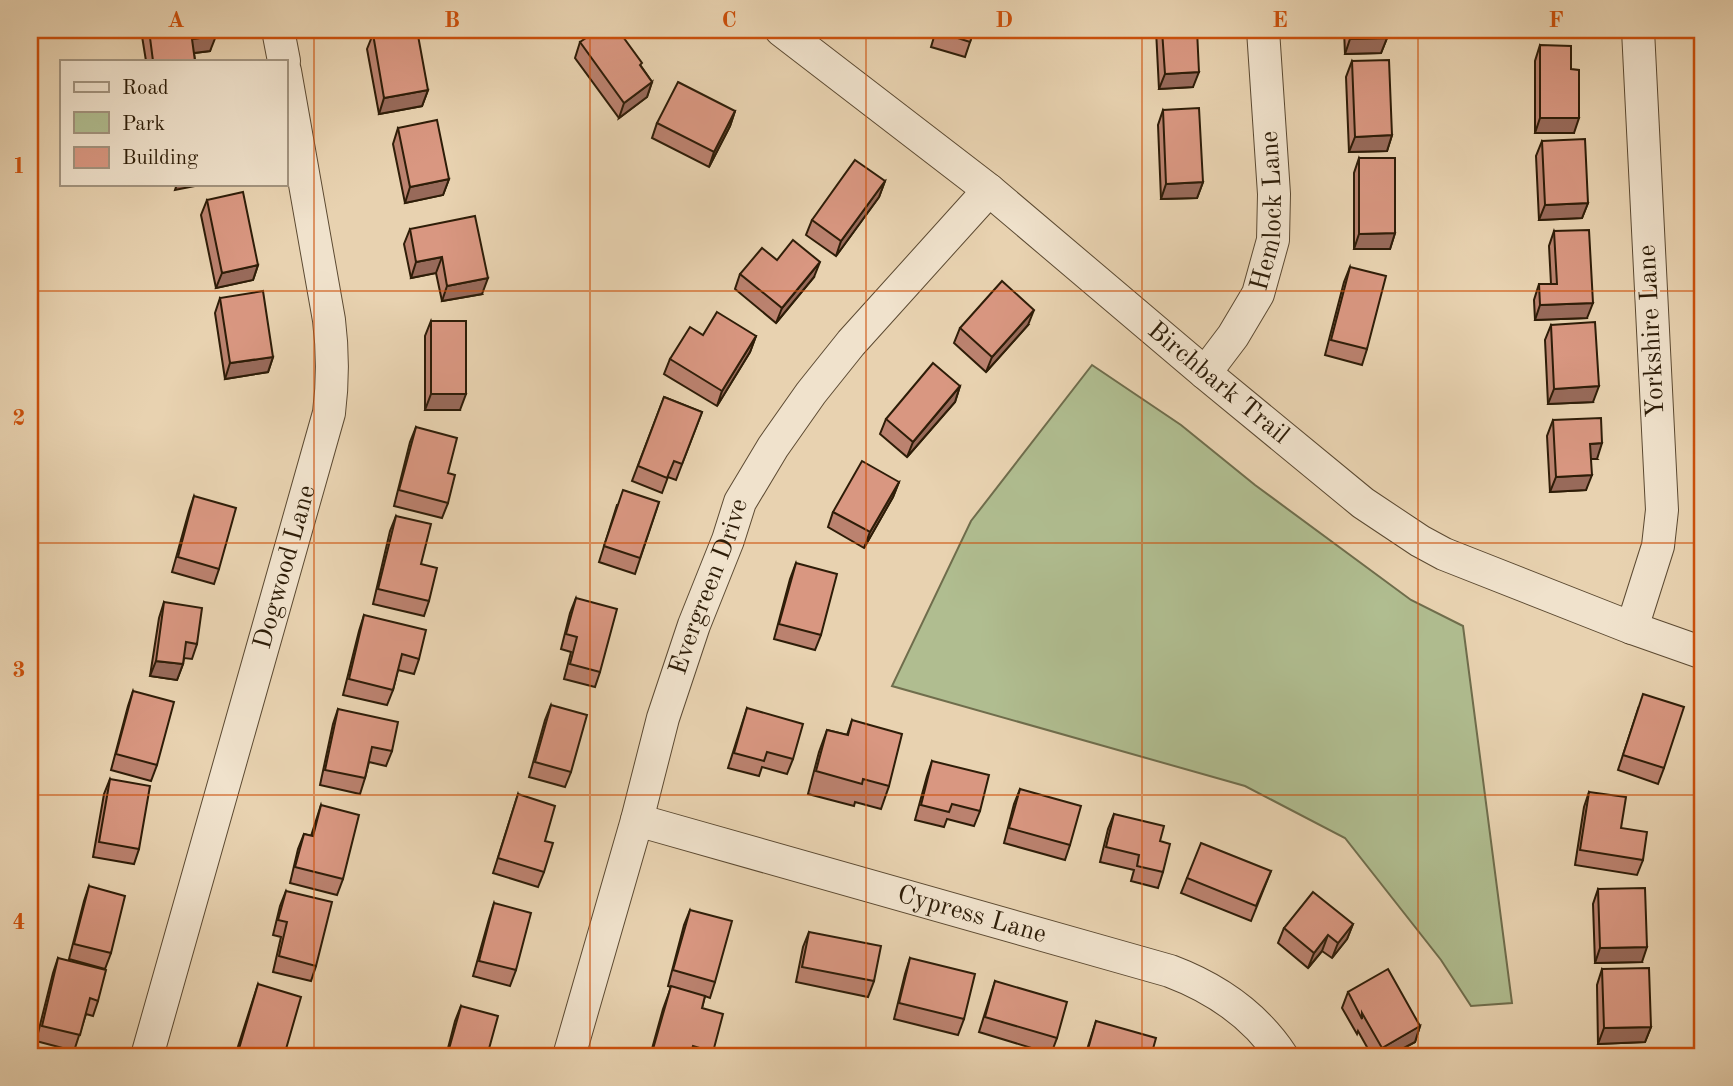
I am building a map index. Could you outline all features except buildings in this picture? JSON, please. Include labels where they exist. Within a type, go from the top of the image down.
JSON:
[{"type":"street","points":[[278,30],[284,60]]},
{"type":"street","name":"Birchbark Trail","points":[[781,30],[989,190],[1363,503],[1420,541],[1474,566],[1703,653]]},
{"type":"street","name":"Hemlock Lane","points":[[1205,373],[1233,336],[1258,294],[1273,240],[1275,194],[1263,30]]},
{"type":"street","name":"Yorkshire Lane","points":[[1632,628],[1658,546],[1662,510],[1638,30]]},
{"type":"street","name":"Dogwood Lane","points":[[147,1056],[329,413],[333,350],[287,83]]},
{"type":"street","name":"Evergreen Drive","points":[[569,1056],[637,820],[663,718],[740,502],[773,447],[851,342],[989,190]]},
{"type":"street","name":"Cypress Lane","points":[[637,820],[1198,981],[1253,1022],[1282,1056]]},
{"type":"green space","points":[[1092,365],[1181,425],[1255,485],[1411,600],[1463,626],[1512,1003],[1471,1006],[1441,960],[1345,838],[1245,786],[892,686],[971,521]]}]
